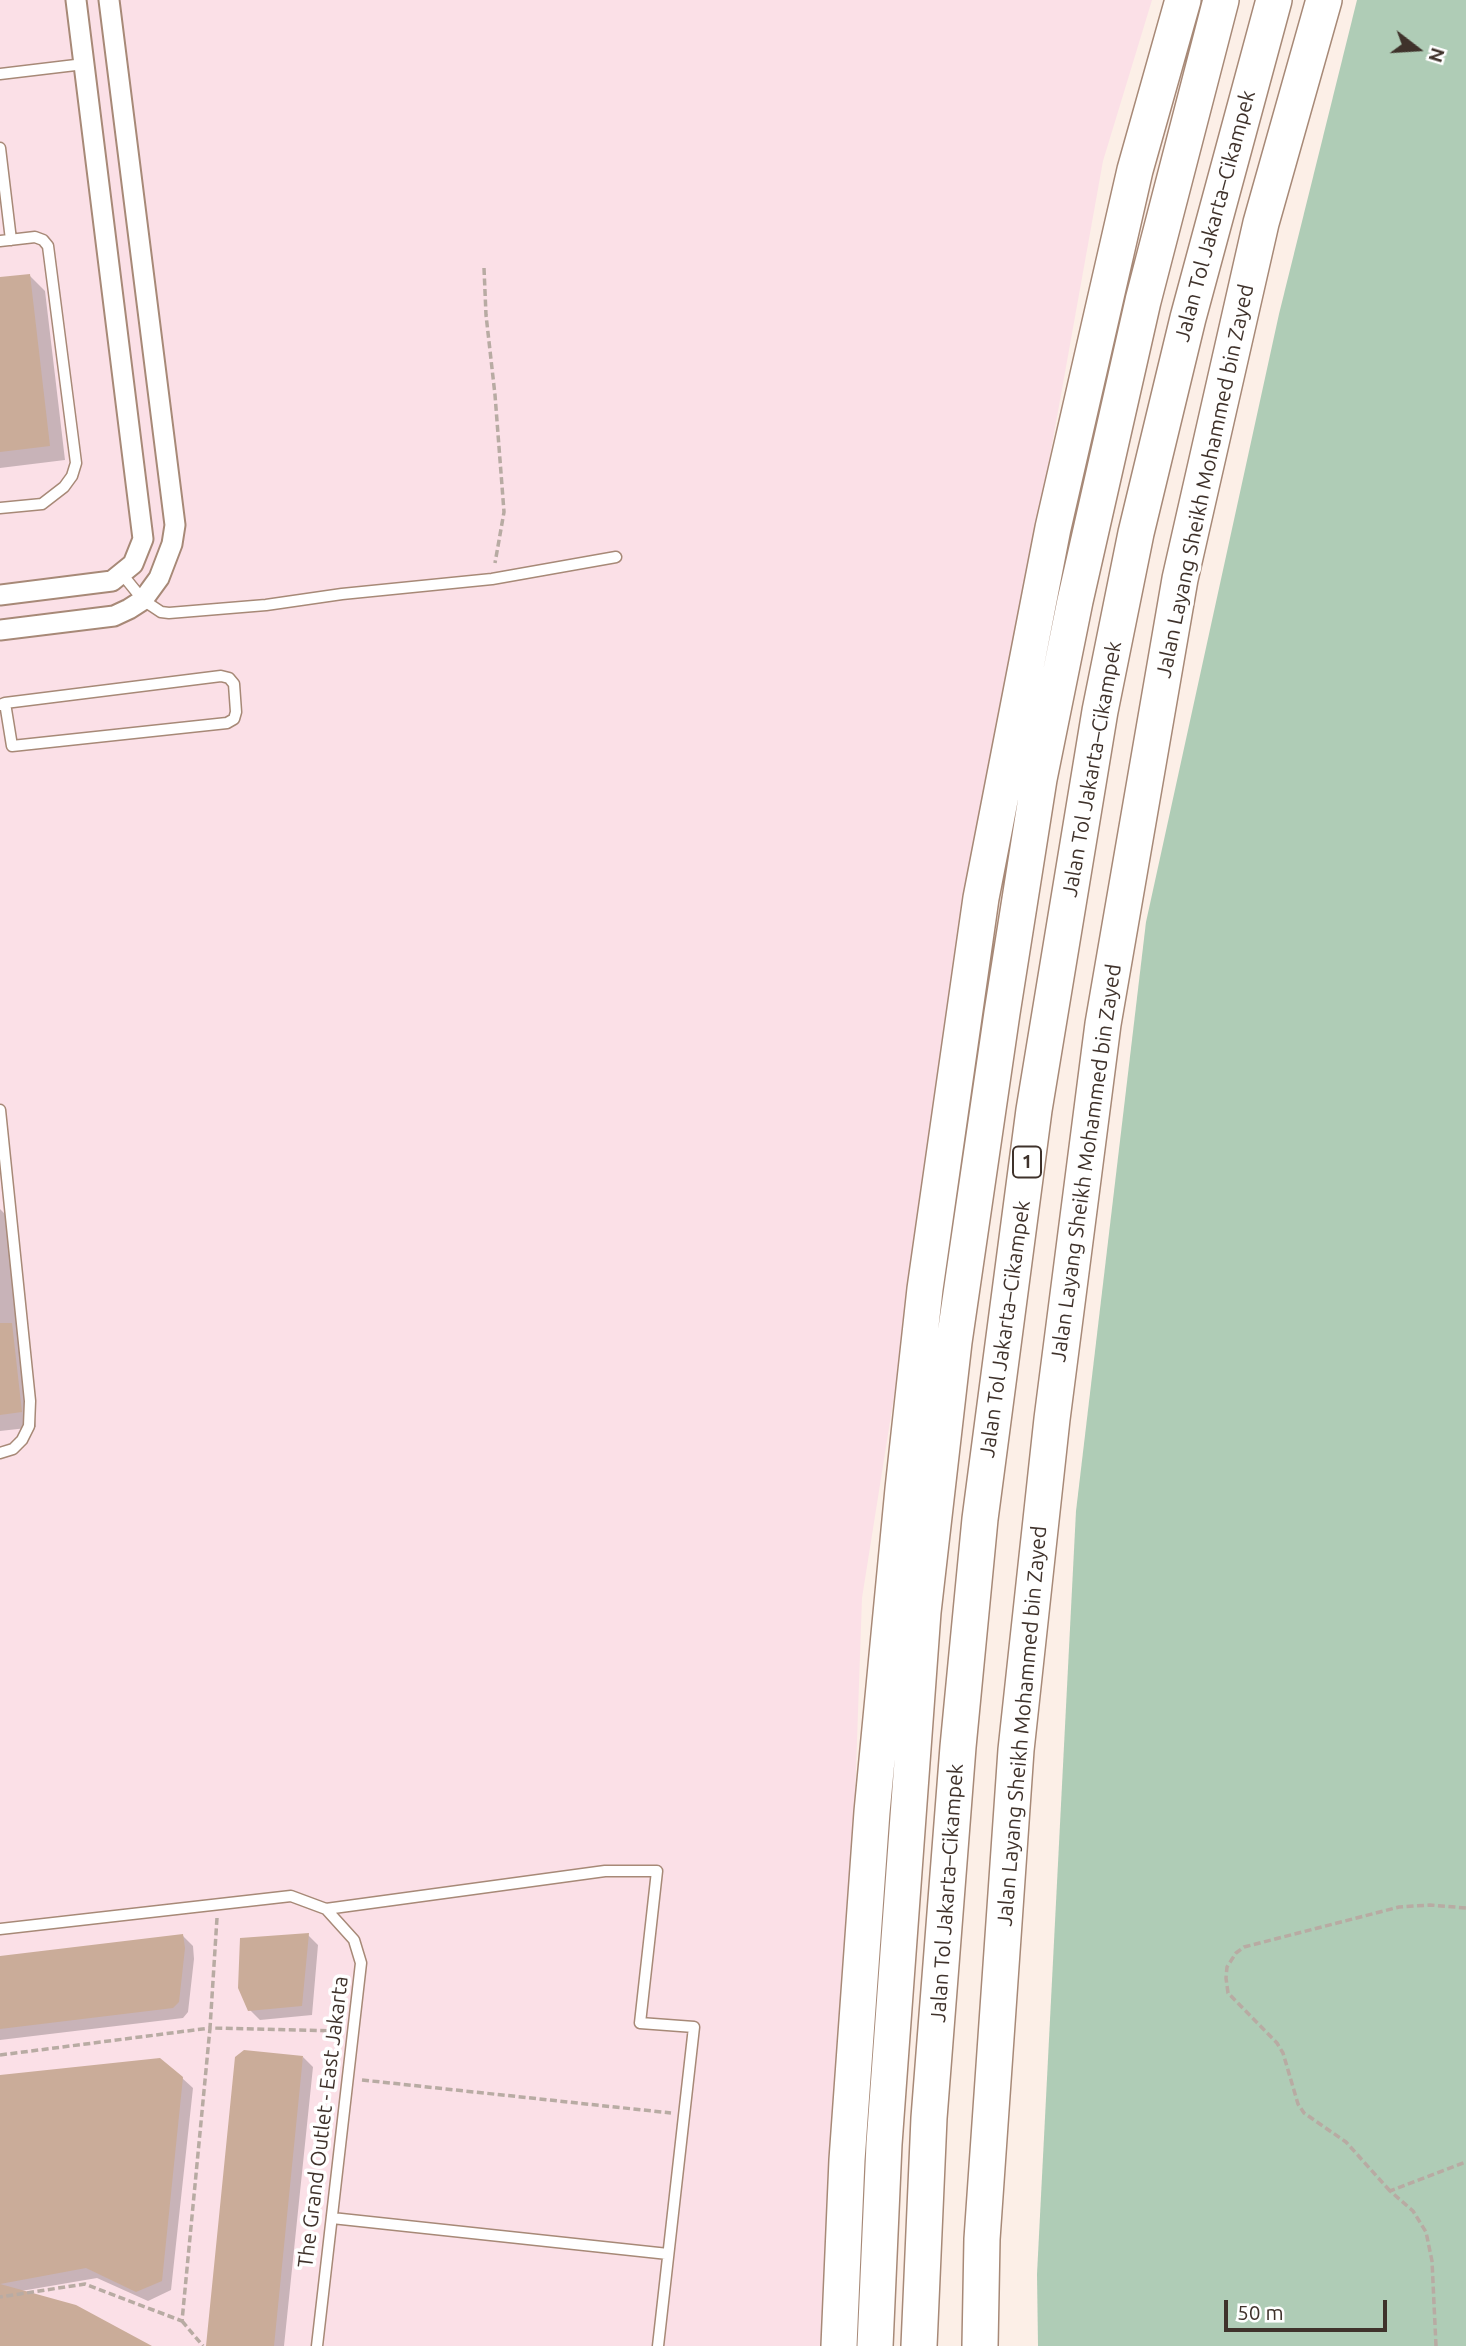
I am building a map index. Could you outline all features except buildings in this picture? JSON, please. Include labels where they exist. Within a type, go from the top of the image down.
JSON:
[{"type":"highway","points":[[839,2346],[847,2160],[872,1812],[903,1489],[925,1289],[981,898],[1053,528],[1135,170],[1183,0]]},
{"type":"highway","name":"1","points":[[875,2346],[886,2118],[923,1612],[954,1342],[1000,1026],[1039,779],[1075,601],[1143,301],[1221,0]]},
{"type":"highway","name":"Jalan Tol Jakarta–Cikampek","points":[[919,2346],[929,2118],[960,1720],[980,1519],[1034,1110],[1100,711],[1136,533],[1188,318],[1274,0]]},
{"type":"highway","name":"Jalan Layang Sheikh Mohammed bin Zayed","points":[[980,2346],[982,2239],[1016,1750],[1052,1419],[1103,1024],[1180,579],[1261,223],[1324,0]]},
{"type":"street","points":[[0,595],[112,581],[122,574],[139,553],[143,539],[76,0]]},
{"type":"street","points":[[0,630],[114,616],[143,600],[167,561],[175,525],[109,0]]},
{"type":"lane","points":[[0,74],[84,64]]},
{"type":"lane","points":[[0,148],[11,240]]},
{"type":"lane","points":[[0,241],[35,237],[48,246],[76,463],[72,476],[64,487],[41,503],[0,508]]},
{"type":"lane","points":[[122,574],[143,600],[160,612],[169,613],[266,605],[342,594],[492,579],[616,557]]},
{"type":"lane","points":[[221,677],[229,678],[234,684],[236,712],[234,719],[226,723],[12,746],[3,704],[221,677]]},
{"type":"lane","points":[[0,1110],[30,1401],[29,1426],[22,1440],[13,1449],[0,1453]]},
{"type":"lane","points":[[326,1909],[605,1871],[657,1871],[640,2023],[694,2027],[658,2346]]},
{"type":"lane","name":"The Grand Outlet - East Jakarta","points":[[0,1929],[291,1896],[326,1909],[354,1940],[361,1963],[317,2346]]},
{"type":"lane","points":[[332,2218],[668,2254]]},
{"type":"path","points":[[484,268],[503,512],[492,579]]},
{"type":"path","points":[[182,2321],[210,2028],[218,1904]]},
{"type":"path","points":[[1436,2346],[1432,2261],[1426,2232],[1413,2211],[1390,2192],[1346,2142],[1304,2113],[1298,2104],[1283,2053],[1277,2043],[1228,1993],[1226,1979],[1227,1967],[1236,1953],[1244,1947],[1399,1907],[1430,1905],[1466,1908]]},
{"type":"path","points":[[0,2054],[210,2028],[354,2032]]},
{"type":"path","points":[[348,2078],[683,2115]]},
{"type":"path","points":[[1390,2192],[1466,2162]]},
{"type":"path","points":[[0,2297],[85,2284],[182,2321],[203,2346]]},
{"type":"shaded area","points":[[0,0],[1152,0],[1103,161],[993,773],[862,1598],[846,2056],[845,2346],[0,2346]]},
{"type":"green space","points":[[1357,0],[1466,0],[1466,2346],[1038,2346],[1037,2274],[1076,1511],[1146,922],[1279,314]]}]
